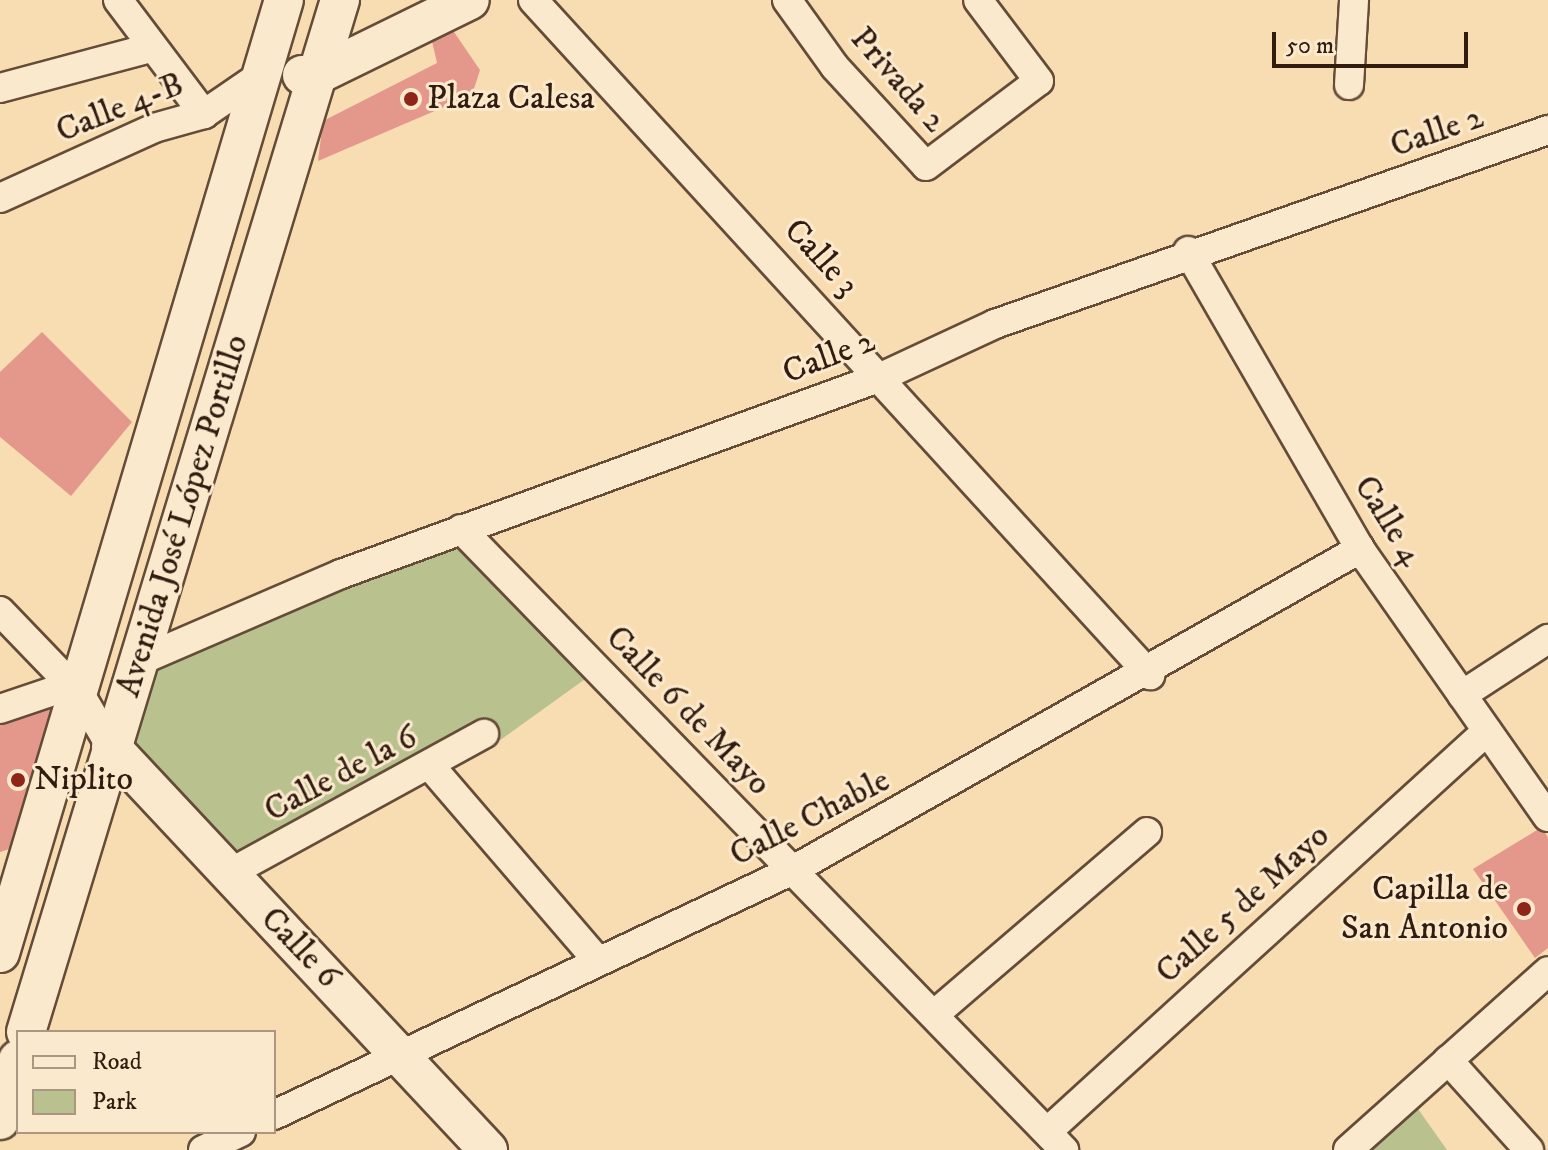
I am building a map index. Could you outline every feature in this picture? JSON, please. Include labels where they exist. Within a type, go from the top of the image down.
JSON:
[{"type":"main road","name":"Avenida José López Portillo","points":[[0,953],[74,690],[284,0]]},
{"type":"main road","name":"Avenida José López Portillo","points":[[27,1030],[340,0]]},
{"type":"main road","points":[[261,75],[317,75],[470,0]]},
{"type":"main road","name":"Calle 6","points":[[111,747],[228,874],[399,1050],[488,1150]]},
{"type":"main road","points":[[0,1120],[16,1067]]},
{"type":"street","points":[[118,0],[150,48],[204,114]]},
{"type":"street","name":"Calle 3","points":[[533,0],[881,377],[1150,675]]},
{"type":"street","name":"Privada 2","points":[[787,0],[835,67],[926,166],[1039,81],[978,0]]},
{"type":"street","points":[[1349,85],[1354,0]]},
{"type":"street","points":[[0,88],[150,48]]},
{"type":"street","name":"Calle 4-B","points":[[0,198],[154,128],[204,114],[261,75]]},
{"type":"street","name":"Calle 2","points":[[139,661],[461,529],[881,377],[995,324],[1188,251],[1548,130]]},
{"type":"street","name":"Calle 4","points":[[1188,251],[1360,549],[1548,817]]},
{"type":"street","name":"Calle 6 de Mayo","points":[[461,529],[936,1013],[1056,1141]]},
{"type":"street","name":"Calle Chable","points":[[276,1114],[399,1050],[793,870],[1150,675],[1360,549]]},
{"type":"street","points":[[0,611],[74,690],[111,747]]},
{"type":"street","points":[[1462,695],[1548,639]]},
{"type":"street","points":[[0,709],[74,690]]},
{"type":"street","name":"Calle 5 de Mayo","points":[[1056,1141],[1487,731]]},
{"type":"street","name":"Calle de la 6","points":[[228,874],[432,768],[484,734]]},
{"type":"street","points":[[432,768],[597,960]]},
{"type":"street","points":[[936,1013],[1147,832]]},
{"type":"street","points":[[1348,1150],[1548,971]]},
{"type":"street","points":[[1448,1060],[1529,1150]]},
{"type":"green space","points":[[461,538],[588,677],[499,741],[492,733],[230,872],[113,747],[139,661]]},
{"type":"green space","points":[[1416,1106],[1447,1150],[1364,1150]]},
{"type":"building","name":"Plaza Calesa","points":[[452,29],[480,70],[472,95],[318,161],[323,121],[437,63],[431,37]]},
{"type":"building","points":[[42,332],[132,422],[71,496],[0,437],[0,372]]},
{"type":"building","name":"Niplito","points":[[68,686],[13,848],[0,852],[0,711]]},
{"type":"building","name":"Capilla de San Antonio","points":[[1542,827],[1548,838],[1548,948],[1535,958],[1473,869]]},
{"type":"place","name":"Plaza Calesa","points":[[411,99]]},
{"type":"place","name":"Niplito","points":[[18,780]]},
{"type":"place","name":"Capilla de San Antonio","points":[[1524,909]]}]
